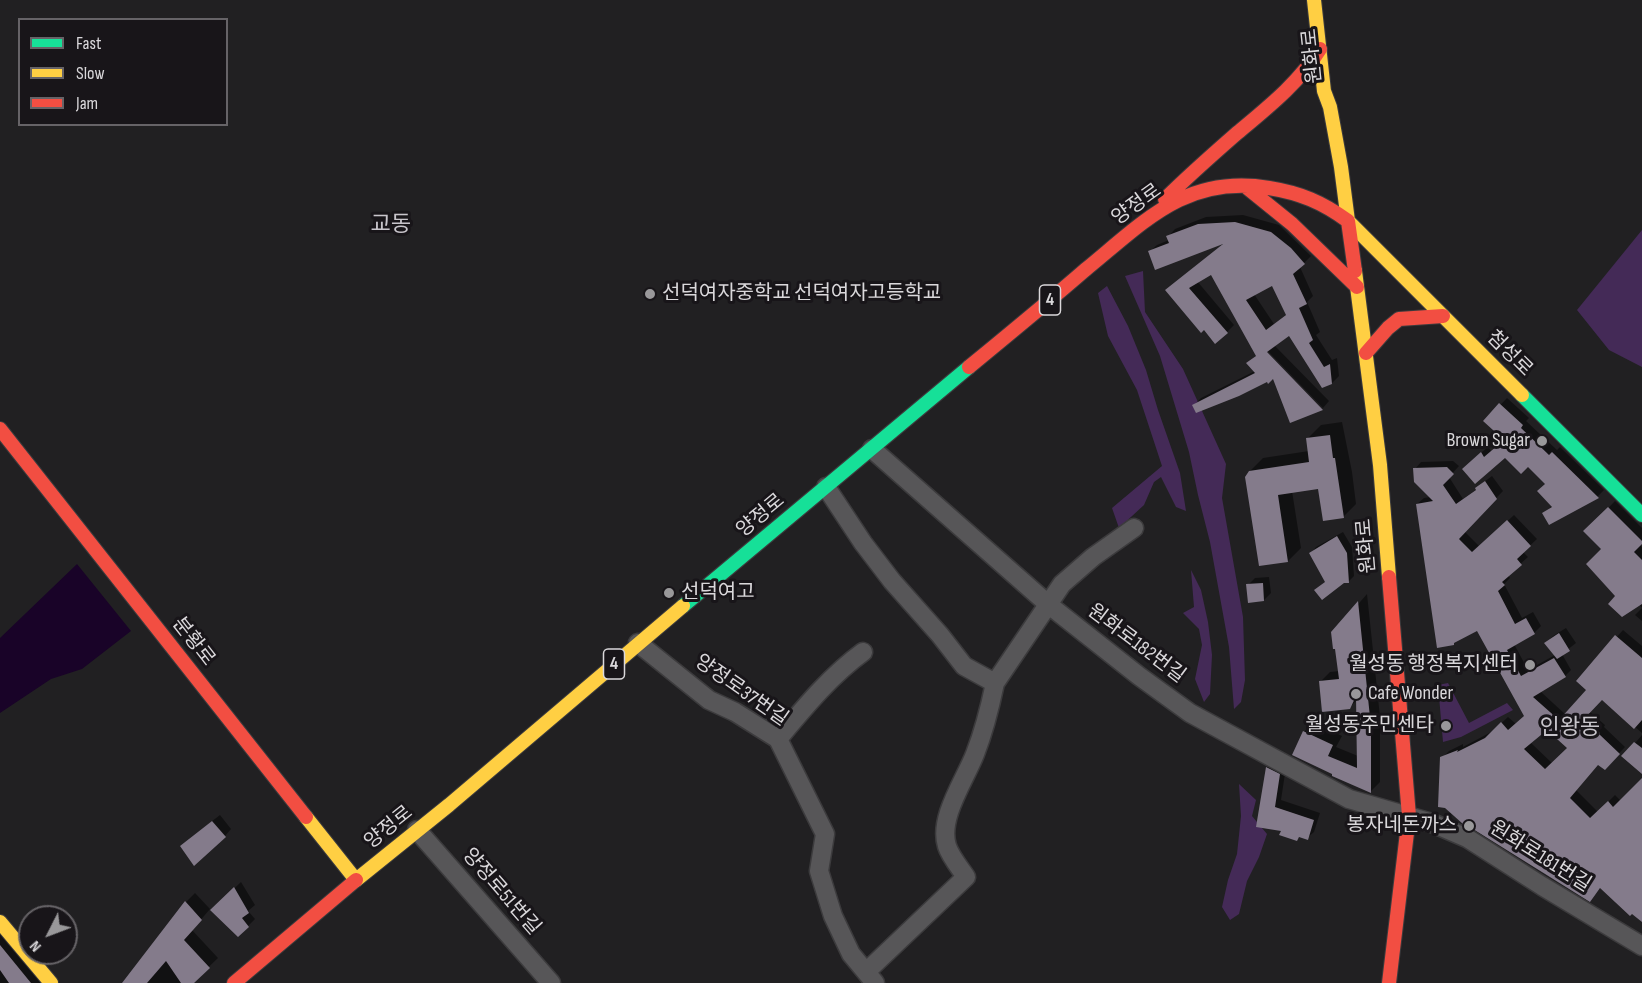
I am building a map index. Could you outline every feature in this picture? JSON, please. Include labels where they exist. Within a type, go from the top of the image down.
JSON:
[{"type":"main road","name":"원화로","points":[[1314,0],[1324,91],[1330,107],[1341,167],[1380,465],[1409,816],[1389,983]]},
{"type":"main road","name":"원화로","points":[[1327,0],[1337,90],[1330,107]]},
{"type":"main road","points":[[1147,219],[1191,172],[1284,94],[1311,65],[1320,49]]},
{"type":"main road","name":"양정로","points":[[234,983],[1147,219],[1171,203],[1197,191],[1226,185],[1289,191],[1328,206],[1348,221]]},
{"type":"main road","points":[[1245,186],[1292,224],[1357,287]]},
{"type":"main road","name":"첨성로","points":[[1348,221],[1642,515]]},
{"type":"main road","points":[[1365,354],[1388,327],[1399,319],[1443,316]]},
{"type":"main road","name":"분황로","points":[[0,429],[356,880]]},
{"type":"main road","points":[[0,922],[51,983]]},
{"type":"street","name":"원화로182번길","points":[[872,449],[1049,605],[1190,713],[1349,799],[1409,816]]},
{"type":"street","points":[[826,487],[863,543],[892,581],[964,666],[995,683]]},
{"type":"street","points":[[870,978],[966,877],[947,846],[945,831],[951,809],[975,755],[995,683],[1062,584],[1093,557],[1134,528]]},
{"type":"street","name":"양정로37번길","points":[[638,643],[710,700],[735,712],[778,739],[825,834],[819,871],[833,916],[851,954],[870,978]]},
{"type":"street","points":[[778,739],[820,690],[847,663],[863,652]]},
{"type":"street","name":"원화로181번길","points":[[1409,816],[1467,838],[1642,946]]},
{"type":"street","name":"양정로51번길","points":[[417,830],[551,983]]},
{"type":"shaded area","points":[[1642,230],[1642,367],[1609,350],[1577,310]]},
{"type":"shaded area","points":[[1143,271],[1145,312],[1183,369],[1226,464],[1222,498],[1243,617],[1245,680],[1241,702],[1234,709],[1229,647],[1210,542],[1189,452],[1160,356],[1125,276]]},
{"type":"shaded area","points":[[1107,286],[1128,326],[1146,370],[1180,473],[1186,511],[1176,507],[1161,477],[1154,482],[1144,505],[1119,528],[1112,508],[1162,466],[1137,390],[1108,336],[1098,293]]},
{"type":"shaded area","points":[[77,564],[131,631],[82,669],[51,679],[0,713],[0,638]]},
{"type":"shaded area","points":[[1191,570],[1201,590],[1212,655],[1210,694],[1204,702],[1195,679],[1202,645],[1199,629],[1183,613],[1194,607]]},
{"type":"shaded area","points":[[1448,683],[1469,723],[1507,703],[1513,710],[1461,737],[1443,742],[1438,685]]},
{"type":"shaded area","points":[[1239,784],[1256,800],[1252,816],[1267,834],[1247,881],[1239,914],[1230,920],[1222,907],[1237,854],[1241,816]]},
{"type":"building","points":[[1235,222],[1271,232],[1291,248],[1305,264],[1293,274],[1307,304],[1299,308],[1313,340],[1309,343],[1324,367],[1330,364],[1332,384],[1322,388],[1289,336],[1267,352],[1323,410],[1290,423],[1273,379],[1268,384],[1267,382],[1196,413],[1192,405],[1255,373],[1246,363],[1256,356],[1211,275],[1189,288],[1228,333],[1215,344],[1204,330],[1201,333],[1165,290],[1223,244],[1155,270],[1148,251],[1169,243],[1166,236],[1198,224]],"holes":[[[1272,286],[1286,315],[1266,330],[1246,300]]]},
{"type":"building","points":[[1499,403],[1523,425],[1521,428],[1549,455],[1552,452],[1599,498],[1549,525],[1542,513],[1552,507],[1537,491],[1545,484],[1528,467],[1521,474],[1505,458],[1475,484],[1462,469],[1481,452],[1484,457],[1504,440],[1483,421]]},
{"type":"building","points":[[1330,435],[1344,518],[1323,521],[1318,489],[1278,495],[1288,562],[1259,566],[1245,477],[1249,471],[1309,462],[1306,438]]},
{"type":"building","points":[[1447,467],[1454,474],[1443,485],[1456,504],[1485,481],[1497,499],[1459,539],[1472,552],[1507,520],[1531,546],[1517,559],[1522,565],[1502,582],[1505,585],[1498,591],[1515,624],[1526,618],[1535,634],[1507,650],[1521,676],[1554,658],[1566,677],[1533,697],[1559,720],[1586,690],[1576,681],[1615,635],[1642,658],[1642,720],[1634,729],[1602,700],[1584,719],[1620,754],[1605,770],[1598,765],[1570,798],[1590,818],[1608,801],[1613,807],[1642,778],[1642,922],[1632,914],[1630,916],[1600,888],[1590,902],[1463,824],[1445,808],[1438,807],[1440,757],[1458,750],[1457,752],[1485,738],[1501,722],[1508,730],[1524,716],[1477,631],[1454,645],[1437,648],[1416,504],[1433,501],[1414,482],[1413,468]],"holes":[[[1547,730],[1567,748],[1545,769],[1524,749]]]},
{"type":"building","points":[[1608,507],[1642,541],[1634,552],[1642,560],[1642,604],[1622,617],[1608,604],[1615,596],[1586,564],[1601,549],[1583,531]]},
{"type":"building","points":[[1337,536],[1347,553],[1349,583],[1344,583],[1322,600],[1314,590],[1325,582],[1309,553]]},
{"type":"building","points":[[1263,583],[1264,601],[1248,603],[1246,584]]},
{"type":"building","points":[[1358,601],[1371,727],[1371,793],[1292,755],[1303,731],[1333,745],[1328,756],[1357,768],[1356,696],[1350,709],[1322,712],[1319,681],[1339,679],[1331,632]]},
{"type":"building","points":[[1559,633],[1570,651],[1557,659],[1544,643]]},
{"type":"building","points":[[1634,742],[1642,748],[1642,774],[1621,756]]},
{"type":"building","points":[[1266,767],[1280,774],[1275,807],[1314,820],[1308,840],[1299,837],[1297,841],[1279,835],[1281,831],[1256,827]]},
{"type":"building","points":[[212,821],[226,837],[194,866],[180,846]]},
{"type":"building","points":[[234,887],[249,913],[242,918],[249,927],[238,937],[210,910]]},
{"type":"building","points":[[185,901],[202,920],[184,940],[210,968],[194,983],[181,983],[166,961],[147,983],[122,983]]},
{"type":"building","points":[[0,945],[31,983],[9,983],[0,970]]},
{"type":"traffic: fast","points":[[683,606],[969,367]]},
{"type":"traffic: fast","points":[[1522,395],[1642,515]]},
{"type":"traffic: slow","points":[[1314,0],[1324,91],[1330,107],[1348,221],[1522,395]]},
{"type":"traffic: slow","points":[[1355,271],[1380,465],[1389,577]]},
{"type":"traffic: slow","points":[[306,817],[356,880],[449,805],[683,606]]},
{"type":"traffic: slow","points":[[0,922],[51,983]]},
{"type":"traffic: jam","points":[[1165,199],[1282,94],[1320,49]]},
{"type":"traffic: jam","points":[[969,367],[1147,219],[1190,195],[1214,188],[1240,186],[1269,188],[1301,196],[1329,209],[1348,221],[1355,271]]},
{"type":"traffic: jam","points":[[1245,186],[1292,224],[1357,287]]},
{"type":"traffic: jam","points":[[1366,353],[1399,319],[1443,316]]},
{"type":"traffic: jam","points":[[0,429],[306,817]]},
{"type":"traffic: jam","points":[[1389,577],[1409,816],[1389,983]]},
{"type":"traffic: jam","points":[[234,983],[356,880]]},
{"type":"place","name":"선덕여자중학교 선덕여자고등학교","points":[[650,294]]},
{"type":"place","name":"Brown Sugar","points":[[1542,441]]},
{"type":"place","name":"선덕여고","points":[[669,593]]},
{"type":"place","name":"월성동 행정복지센터","points":[[1530,665]]},
{"type":"place","name":"Cafe Wonder","points":[[1356,694]]},
{"type":"place","name":"월성동주민센타","points":[[1446,726]]},
{"type":"place","name":"봉자네돈까스","points":[[1469,826]]},
{"type":"district","name":"교동","points":[[391,225]]},
{"type":"district","name":"인왕동","points":[[1570,728]]}]
